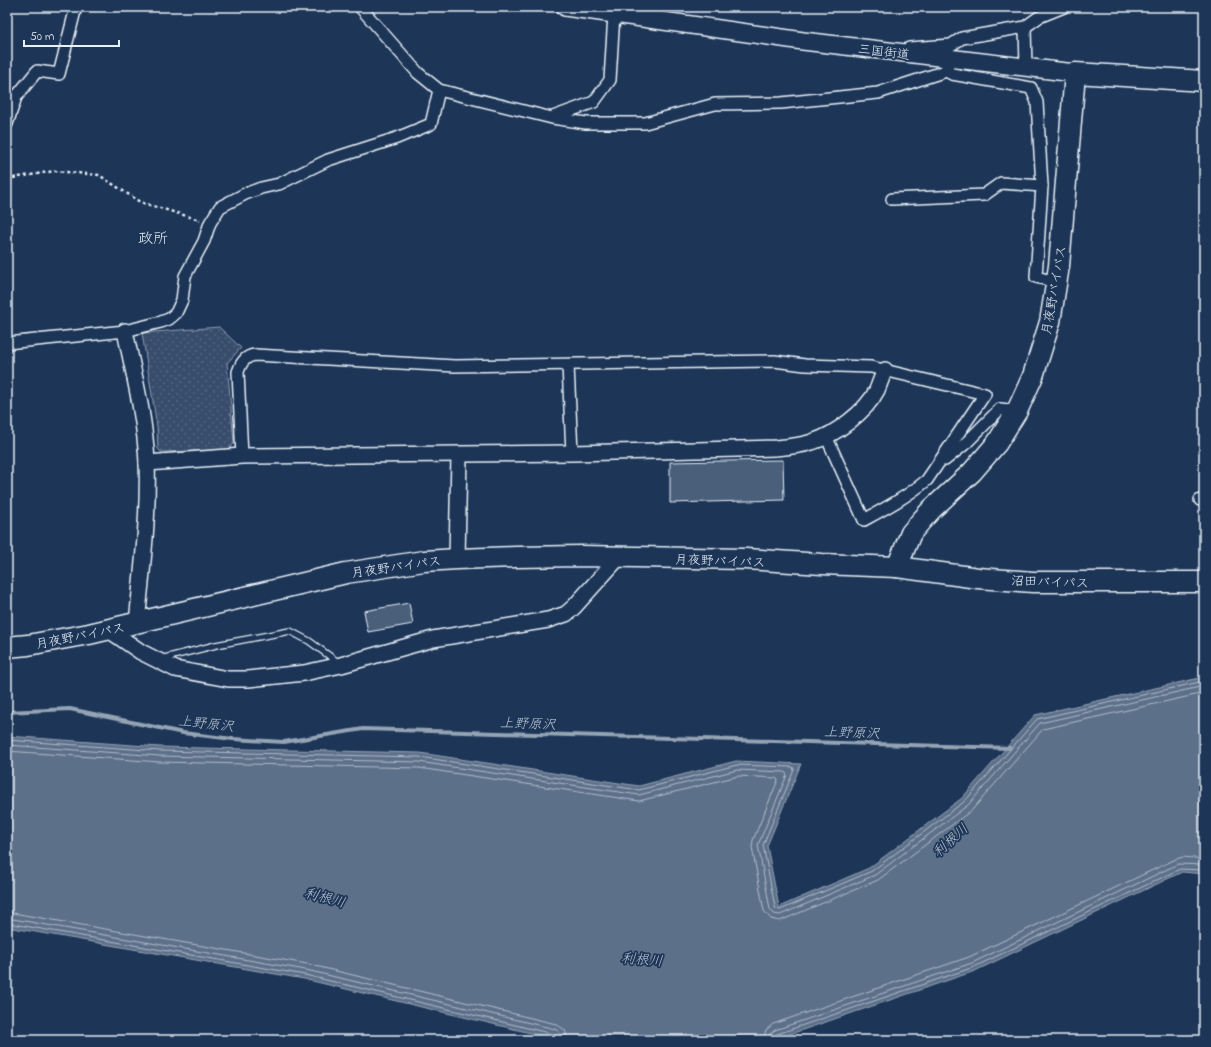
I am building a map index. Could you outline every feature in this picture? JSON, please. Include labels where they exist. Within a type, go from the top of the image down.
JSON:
[{"type":"highway","name":"三国街道","points":[[1075,73],[1204,81]]},
{"type":"highway","name":"月夜野バイパス","points":[[7,647],[28,645],[109,630],[346,573],[410,563],[523,556],[746,559],[898,567],[911,533],[932,509],[972,472],[997,443],[1017,412],[1033,376],[1050,322],[1056,282],[1063,228],[1067,152],[1075,73]]},
{"type":"highway","name":"沼田バイパス","points":[[898,567],[978,578],[1033,582],[1204,582]]},
{"type":"main road","name":"三国街道","points":[[565,7],[614,14],[648,13],[803,41],[900,53],[947,65],[1026,67],[1075,73]]},
{"type":"street","points":[[7,124],[16,97],[37,71],[59,74],[76,7]]},
{"type":"street","points":[[360,7],[418,73],[439,90],[552,118],[586,123],[645,123],[715,104],[781,103],[878,92],[947,65],[952,74],[1031,88],[1037,102],[1042,186],[1036,277],[1056,282]]},
{"type":"street","points":[[900,53],[910,47],[951,45],[962,38],[1024,27],[1039,12],[1064,7]]},
{"type":"street","points":[[552,118],[594,102],[610,80],[614,14]]},
{"type":"street","points":[[1024,27],[1026,67]]},
{"type":"street","points":[[7,343],[125,331],[169,319],[176,313],[182,300],[185,276],[204,241],[210,223],[220,207],[260,188],[279,184],[328,160],[396,138],[431,124],[439,90]]},
{"type":"street","points":[[892,199],[984,195],[1001,184],[1042,186]]},
{"type":"street","points":[[125,331],[143,420],[147,463],[146,513],[137,623]]},
{"type":"street","points":[[242,456],[238,372],[243,362],[251,356],[455,366],[774,361],[804,365],[871,367],[985,394],[927,480],[916,490],[894,504],[864,520],[826,436]]},
{"type":"street","points":[[568,365],[572,453]]},
{"type":"street","points":[[147,463],[242,456],[572,453],[775,448],[797,446],[813,442],[826,436],[856,415],[876,391],[885,370]]},
{"type":"street","points":[[936,467],[966,444],[1000,409],[1017,412]]},
{"type":"street","points":[[457,559],[458,455]]},
{"type":"street","points":[[109,630],[140,652],[175,669],[228,679],[286,676],[341,665],[433,639],[528,624],[556,618],[566,614],[574,608],[619,557]]},
{"type":"lane","points":[[156,660],[216,645],[290,631],[309,641],[341,665]]},
{"type":"path","points":[[7,179],[55,171],[99,175],[140,202],[210,223]]},
{"type":"shaded area","points":[[219,327],[241,348],[227,363],[234,443],[229,450],[161,452],[158,449],[157,426],[142,333]]},
{"type":"water","name":"利根川","points":[[1204,677],[1204,874],[1182,872],[975,971],[773,1040],[560,1040],[304,979],[7,927],[7,736],[160,747],[420,753],[639,786],[736,761],[801,764],[767,846],[779,907],[869,868],[962,798],[1035,715]]},
{"type":"building","points":[[783,460],[784,500],[670,503],[670,462]]},
{"type":"building","points":[[409,603],[413,624],[368,632],[364,611]]},
{"type":"waterway","name":"上野原沢","points":[[7,712],[70,709],[183,733],[233,739],[284,742],[363,729],[1010,748]]},
{"type":"district","name":"政所","points":[[153,238]]}]
